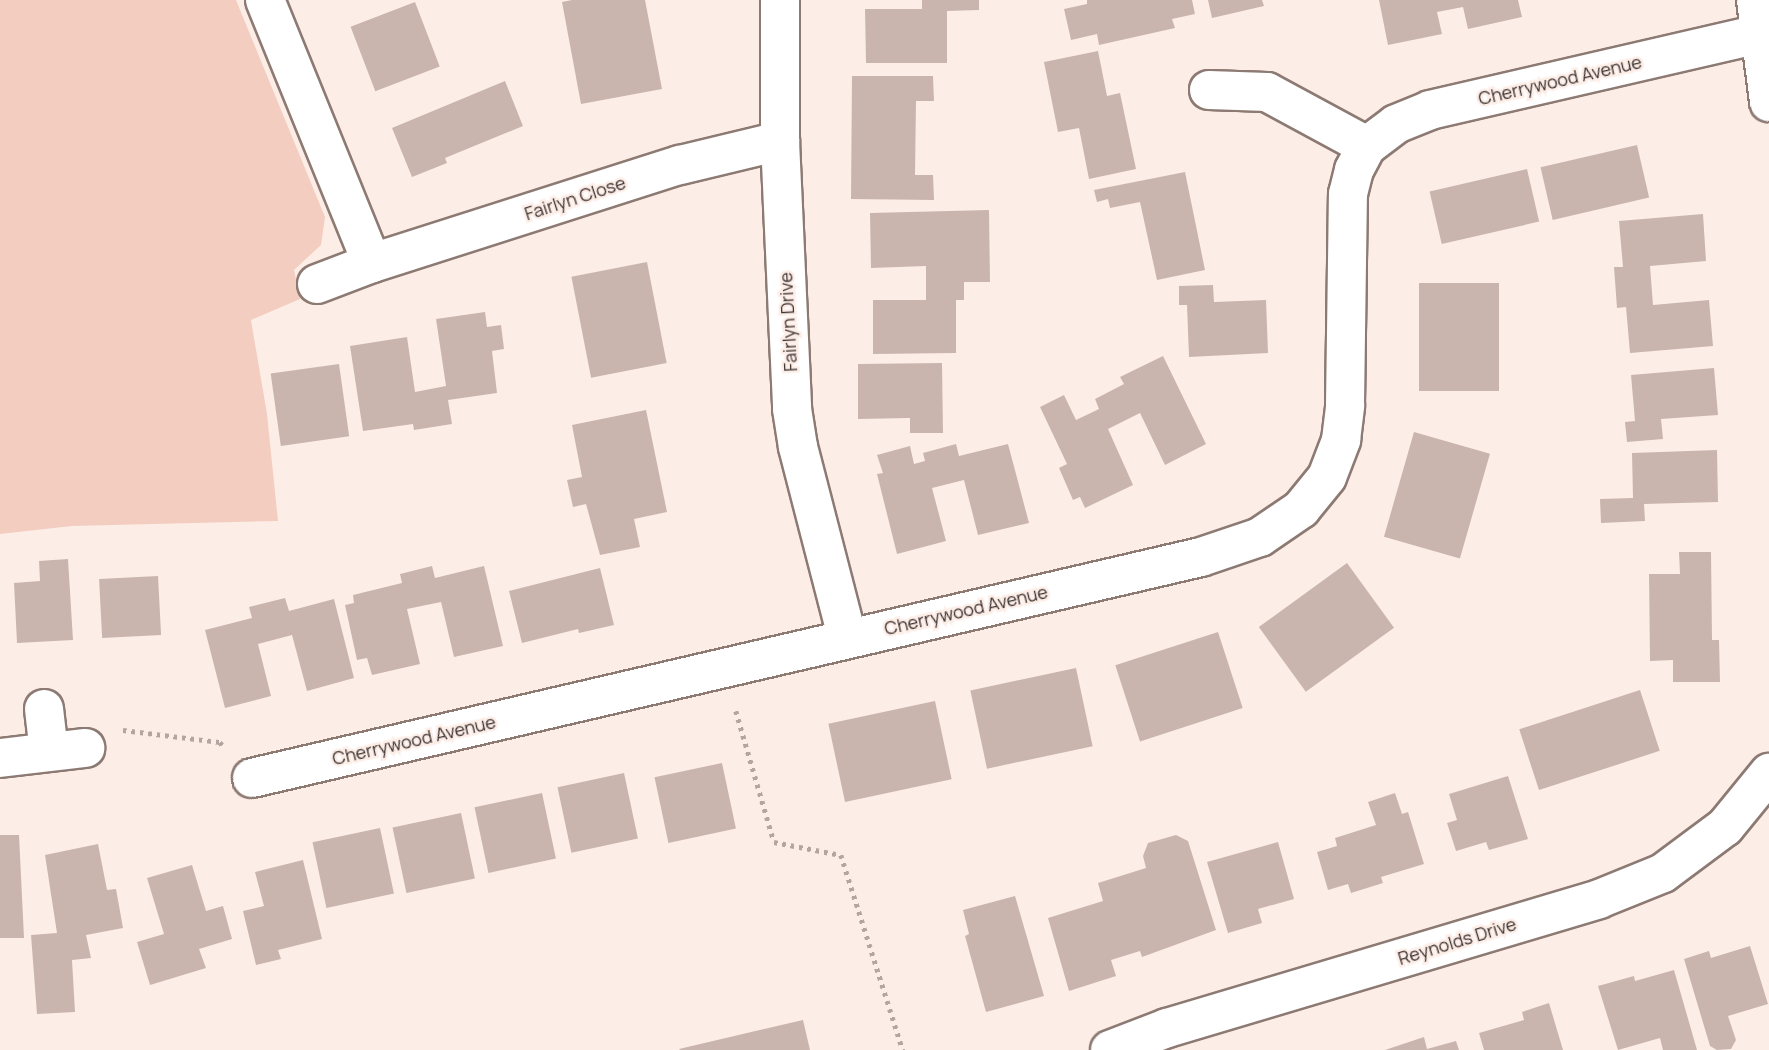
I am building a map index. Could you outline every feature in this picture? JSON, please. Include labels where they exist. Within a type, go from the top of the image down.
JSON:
[{"type":"street","points":[[265,0],[372,263]]},
{"type":"street","name":"Fairlyn Drive","points":[[780,0],[780,141],[792,409],[798,447],[846,637]]},
{"type":"street","points":[[1758,17],[1769,102]]},
{"type":"street","name":"Cherrywood Avenue","points":[[252,778],[846,637],[1201,557],[1260,537],[1301,509],[1327,477],[1341,440],[1345,405],[1348,194],[1354,170],[1367,146],[1396,124],[1430,110],[1758,17]]},
{"type":"street","points":[[1209,90],[1267,93],[1367,146]]},
{"type":"street","name":"Fairlyn Close","points":[[317,284],[372,263],[680,165],[780,141]]},
{"type":"street","points":[[0,758],[67,750],[44,709]]},
{"type":"street","name":"Reynolds Drive","points":[[1110,1050],[1167,1028],[1600,899],[1663,873],[1725,827],[1769,773]]},
{"type":"path","points":[[723,668],[774,842],[841,855],[902,1050]]},
{"type":"path","points":[[67,750],[107,728],[220,742],[252,778]]},
{"type":"shaded area","points":[[0,0],[236,0],[325,217],[321,245],[294,270],[300,299],[251,320],[267,414],[278,521],[72,526],[0,534]]},
{"type":"building","points":[[645,0],[662,89],[581,104],[562,2]]},
{"type":"building","points":[[922,0],[979,0],[979,10],[947,11],[947,63],[866,63],[865,9],[922,9]]},
{"type":"building","points":[[1087,0],[1192,0],[1195,14],[1172,19],[1175,28],[1099,45],[1097,34],[1071,40],[1064,9],[1087,4]]},
{"type":"building","points":[[1208,0],[1262,0],[1264,6],[1212,18]]},
{"type":"building","points":[[1379,0],[1518,0],[1522,17],[1468,29],[1463,7],[1437,12],[1442,34],[1388,45]]},
{"type":"building","points":[[415,2],[440,66],[375,91],[351,27]]},
{"type":"building","points":[[1098,51],[1107,96],[1120,93],[1136,169],[1089,179],[1079,128],[1058,132],[1044,62]]},
{"type":"building","points":[[852,76],[933,76],[934,101],[916,101],[915,175],[933,175],[934,200],[851,199]]},
{"type":"building","points":[[505,81],[523,126],[445,158],[447,163],[412,177],[392,128]]},
{"type":"building","points":[[1637,145],[1649,198],[1553,220],[1541,167]]},
{"type":"building","points":[[1527,169],[1539,222],[1442,244],[1430,191]]},
{"type":"building","points":[[1185,172],[1205,270],[1157,280],[1140,202],[1110,208],[1108,199],[1097,202],[1094,190]]},
{"type":"building","points":[[989,210],[990,282],[964,282],[964,300],[956,300],[956,353],[873,354],[873,300],[926,300],[926,266],[871,268],[870,213]]},
{"type":"building","points":[[1703,214],[1706,261],[1650,266],[1653,305],[1709,300],[1713,346],[1630,353],[1626,307],[1617,308],[1614,267],[1623,267],[1619,221]]},
{"type":"building","points":[[647,262],[667,363],[591,378],[571,277]]},
{"type":"building","points":[[1419,283],[1499,283],[1499,391],[1419,391]]},
{"type":"building","points":[[1213,285],[1214,302],[1266,300],[1268,353],[1189,357],[1187,305],[1179,305],[1179,286]]},
{"type":"building","points":[[485,312],[487,327],[501,325],[504,349],[492,351],[497,393],[448,400],[452,424],[414,430],[413,424],[363,431],[350,346],[407,337],[415,392],[446,386],[436,319]]},
{"type":"building","points":[[1163,356],[1206,444],[1165,465],[1140,413],[1108,429],[1133,485],[1085,508],[1080,497],[1073,500],[1059,468],[1067,464],[1040,407],[1064,395],[1076,420],[1099,409],[1095,399],[1124,384],[1120,377]]},
{"type":"building","points":[[942,363],[943,433],[910,433],[910,418],[858,419],[858,364]]},
{"type":"building","points":[[339,364],[349,436],[281,446],[271,374]]},
{"type":"building","points":[[1714,368],[1718,415],[1661,419],[1663,439],[1627,442],[1625,422],[1635,421],[1631,375]]},
{"type":"building","points":[[646,410],[667,512],[634,519],[640,547],[600,555],[586,504],[573,507],[567,480],[582,477],[572,425]]},
{"type":"building","points":[[1414,432],[1490,454],[1460,559],[1384,537]]},
{"type":"building","points":[[956,444],[959,456],[1008,444],[1029,523],[978,535],[964,480],[932,488],[946,541],[897,554],[877,474],[883,473],[877,455],[910,446],[914,464],[925,461],[923,453]]},
{"type":"building","points":[[1717,450],[1718,502],[1644,504],[1645,521],[1601,523],[1600,499],[1633,498],[1632,453]]},
{"type":"building","points":[[1679,552],[1711,552],[1712,640],[1719,640],[1720,682],[1673,682],[1673,660],[1650,661],[1649,574],[1680,574]]},
{"type":"building","points":[[68,559],[73,640],[17,643],[14,583],[40,581],[39,561]]},
{"type":"building","points":[[1347,563],[1394,628],[1306,692],[1259,627]]},
{"type":"building","points":[[432,566],[435,578],[484,566],[503,646],[454,657],[441,602],[407,609],[420,664],[372,675],[367,658],[357,660],[345,605],[354,603],[353,595],[402,583],[400,574]]},
{"type":"building","points":[[600,568],[614,625],[579,633],[578,629],[522,643],[509,591]]},
{"type":"building","points":[[158,576],[161,635],[102,638],[99,579]]},
{"type":"building","points":[[285,598],[289,611],[334,599],[354,678],[307,691],[292,635],[258,644],[271,696],[225,708],[205,630],[252,618],[249,607]]},
{"type":"building","points":[[1218,632],[1243,708],[1140,741],[1115,665]]},
{"type":"building","points":[[1076,668],[1093,746],[987,769],[970,690]]},
{"type":"building","points":[[1640,690],[1660,751],[1539,790],[1519,729]]},
{"type":"building","points":[[935,701],[952,779],[845,802],[828,724]]},
{"type":"building","points":[[722,763],[736,829],[668,843],[655,777]]},
{"type":"building","points":[[624,773],[638,839],[571,853],[557,787]]},
{"type":"building","points":[[1508,776],[1528,839],[1489,850],[1486,842],[1456,851],[1447,823],[1457,820],[1449,794]]},
{"type":"building","points":[[542,793],[556,859],[488,873],[475,807]]},
{"type":"building","points":[[1395,793],[1402,814],[1408,812],[1424,864],[1381,877],[1383,883],[1351,893],[1348,884],[1328,890],[1317,852],[1337,846],[1335,838],[1376,825],[1368,802]]},
{"type":"building","points":[[461,813],[475,879],[406,893],[393,828]]},
{"type":"building","points":[[380,828],[394,894],[326,908],[313,842]]},
{"type":"building","points":[[0,835],[19,835],[24,938],[0,938]]},
{"type":"building","points":[[1176,835],[1188,841],[1216,930],[1142,957],[1140,951],[1111,960],[1116,976],[1069,991],[1048,918],[1103,901],[1098,883],[1146,868],[1143,856],[1148,843]]},
{"type":"building","points":[[1278,842],[1294,899],[1258,909],[1262,923],[1228,933],[1207,862]]},
{"type":"building","points":[[98,844],[107,890],[116,889],[123,928],[86,935],[91,958],[72,960],[75,1012],[37,1014],[31,935],[57,933],[45,855]]},
{"type":"building","points":[[303,860],[322,939],[278,950],[281,959],[256,965],[243,911],[264,906],[255,872]]},
{"type":"building","points":[[192,865],[206,911],[223,906],[232,939],[199,949],[206,968],[150,985],[137,942],[164,934],[147,878]]},
{"type":"building","points":[[1015,896],[1044,996],[986,1012],[965,936],[969,934],[963,910]]},
{"type":"building","points":[[1750,946],[1768,1004],[1728,1016],[1736,1040],[1731,1049],[1717,1050],[1710,1046],[1684,959],[1709,951],[1711,958]]},
{"type":"building","points":[[1674,970],[1697,1050],[1663,1050],[1660,1038],[1618,1050],[1598,986],[1634,976],[1635,981]]},
{"type":"building","points":[[1549,1003],[1563,1050],[1484,1050],[1479,1033],[1524,1020],[1522,1012]]},
{"type":"building","points":[[803,1020],[810,1050],[679,1049]]},
{"type":"building","points":[[1424,1037],[1427,1049],[1456,1041],[1459,1050],[1385,1050]]}]
